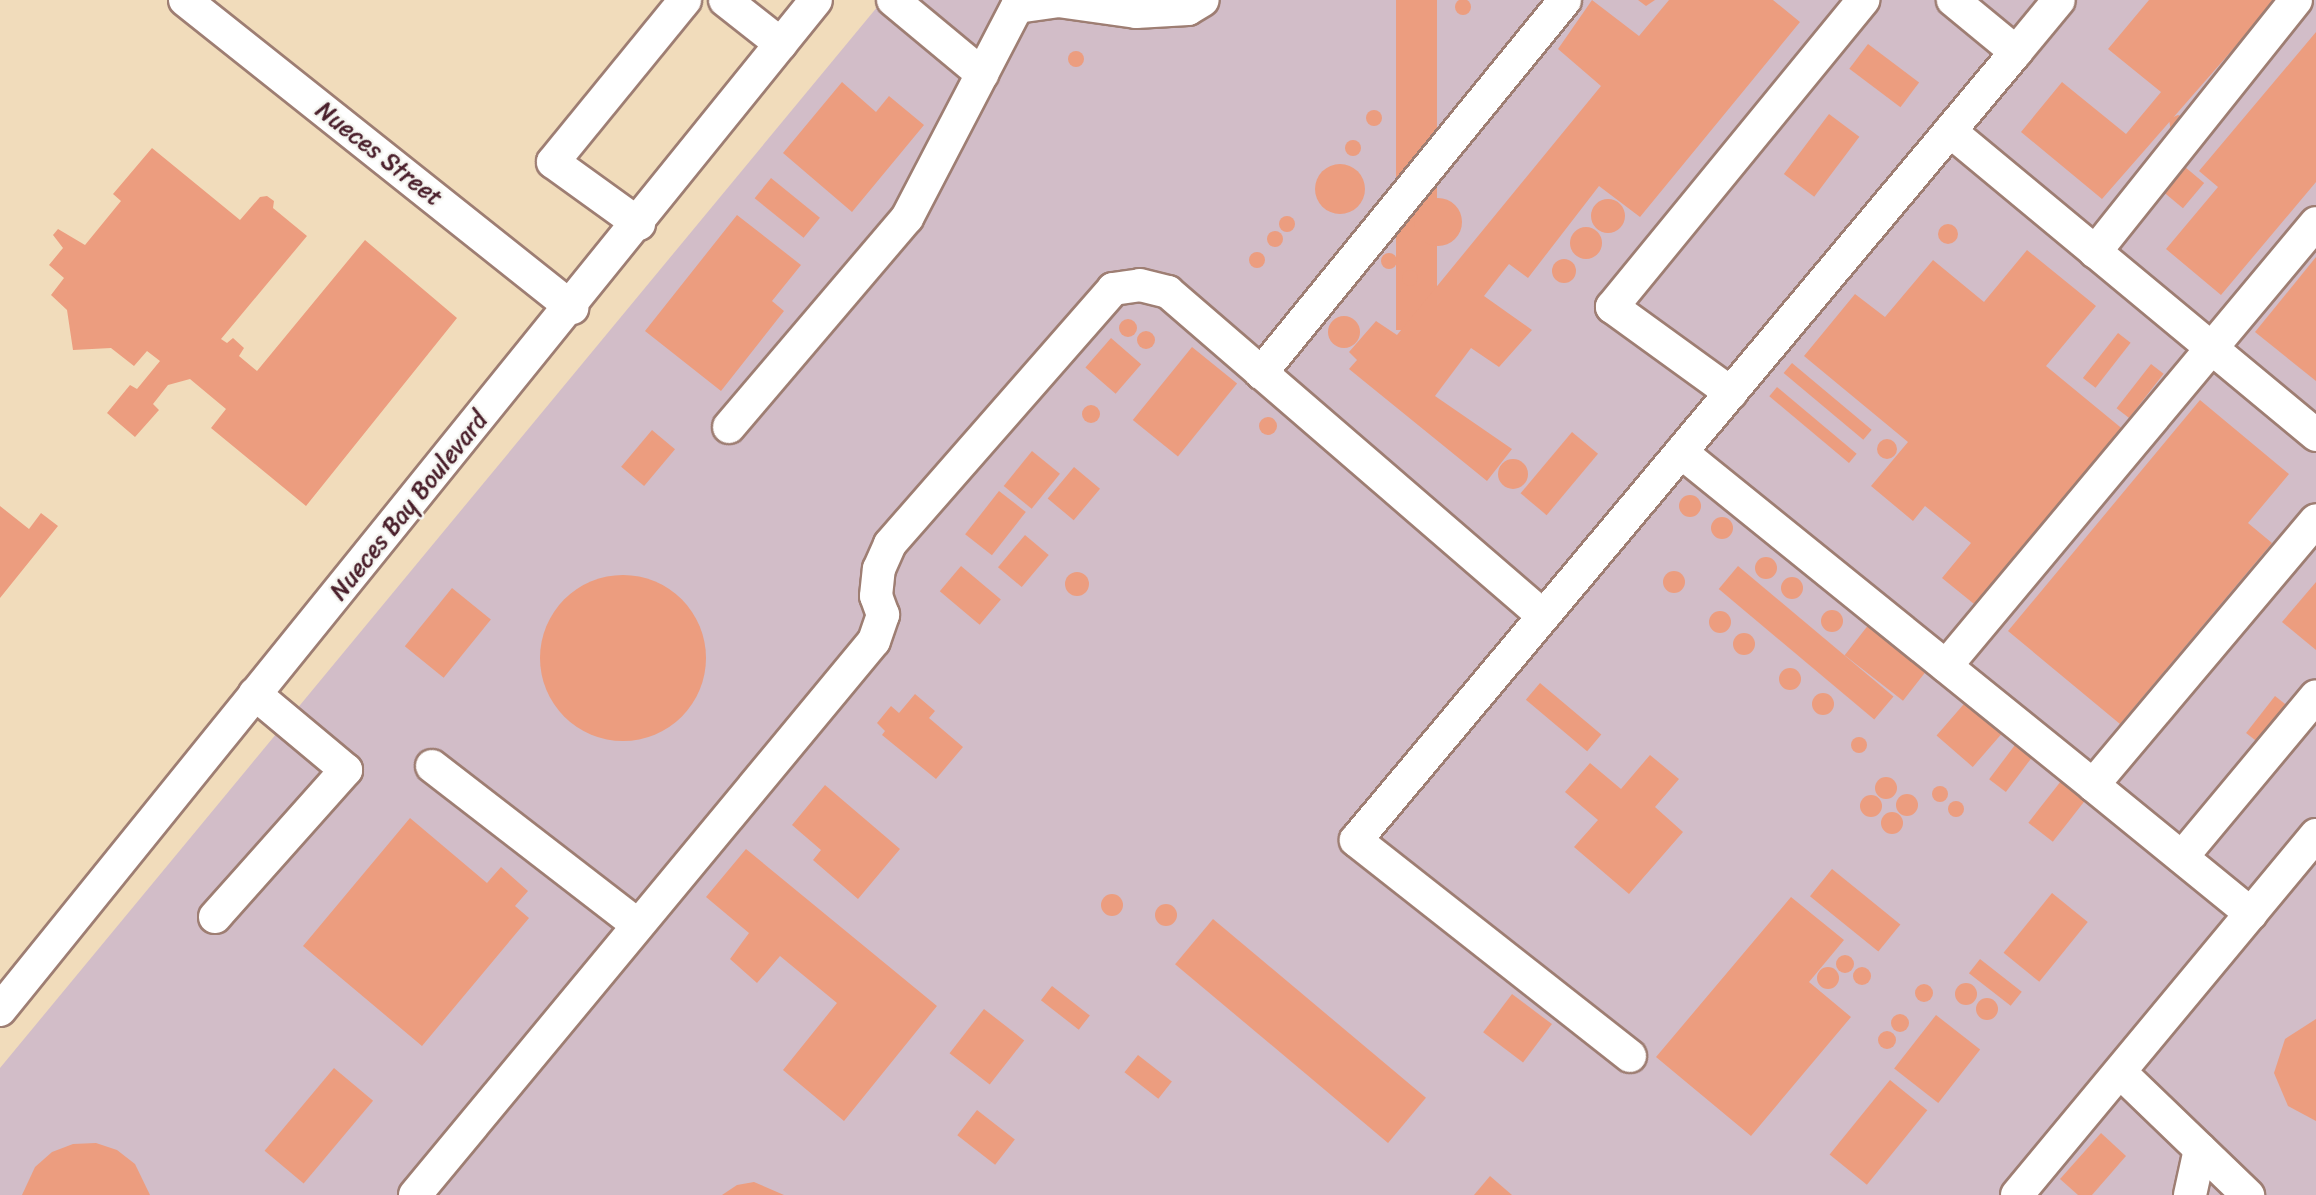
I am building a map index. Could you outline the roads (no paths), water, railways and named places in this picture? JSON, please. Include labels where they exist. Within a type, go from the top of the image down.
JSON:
[{"type":"street","name":"Nueces Street","points":[[185,0],[572,307]]},
{"type":"street","points":[[639,224],[553,162],[685,0]]},
{"type":"street","points":[[725,0],[781,44]]},
{"type":"street","name":"Nueces Bay Boulevard","points":[[6,994],[256,694],[572,307],[816,0]]},
{"type":"street","points":[[893,0],[982,74]]},
{"type":"street","points":[[729,427],[907,218],[1017,7],[1058,1],[1136,12],[1188,9],[1203,0]]},
{"type":"street","points":[[1261,373],[1565,0]]},
{"type":"street","points":[[1731,393],[1612,307],[1863,0]]},
{"type":"street","points":[[1953,0],[2016,52]]},
{"type":"street","points":[[1630,1056],[1356,840],[2059,0]]},
{"type":"street","points":[[2095,252],[2296,0]]},
{"type":"street","points":[[1950,131],[2316,435]]},
{"type":"street","points":[[1946,666],[2316,223]]},
{"type":"street","points":[[415,1195],[874,641],[883,615],[876,596],[879,569],[890,544],[1113,289],[1140,285],[1168,292],[1544,616]]},
{"type":"street","points":[[1681,452],[2251,914]]},
{"type":"street","points":[[2093,785],[2316,520]]},
{"type":"street","points":[[215,917],[346,770],[256,694]]},
{"type":"street","points":[[2182,857],[2316,696]]},
{"type":"street","points":[[432,766],[638,925]]},
{"type":"street","points":[[2017,1195],[2316,835]]},
{"type":"street","points":[[2120,1072],[2248,1195]]},
{"type":"street","points":[[2190,1195],[2200,1149]]}]
